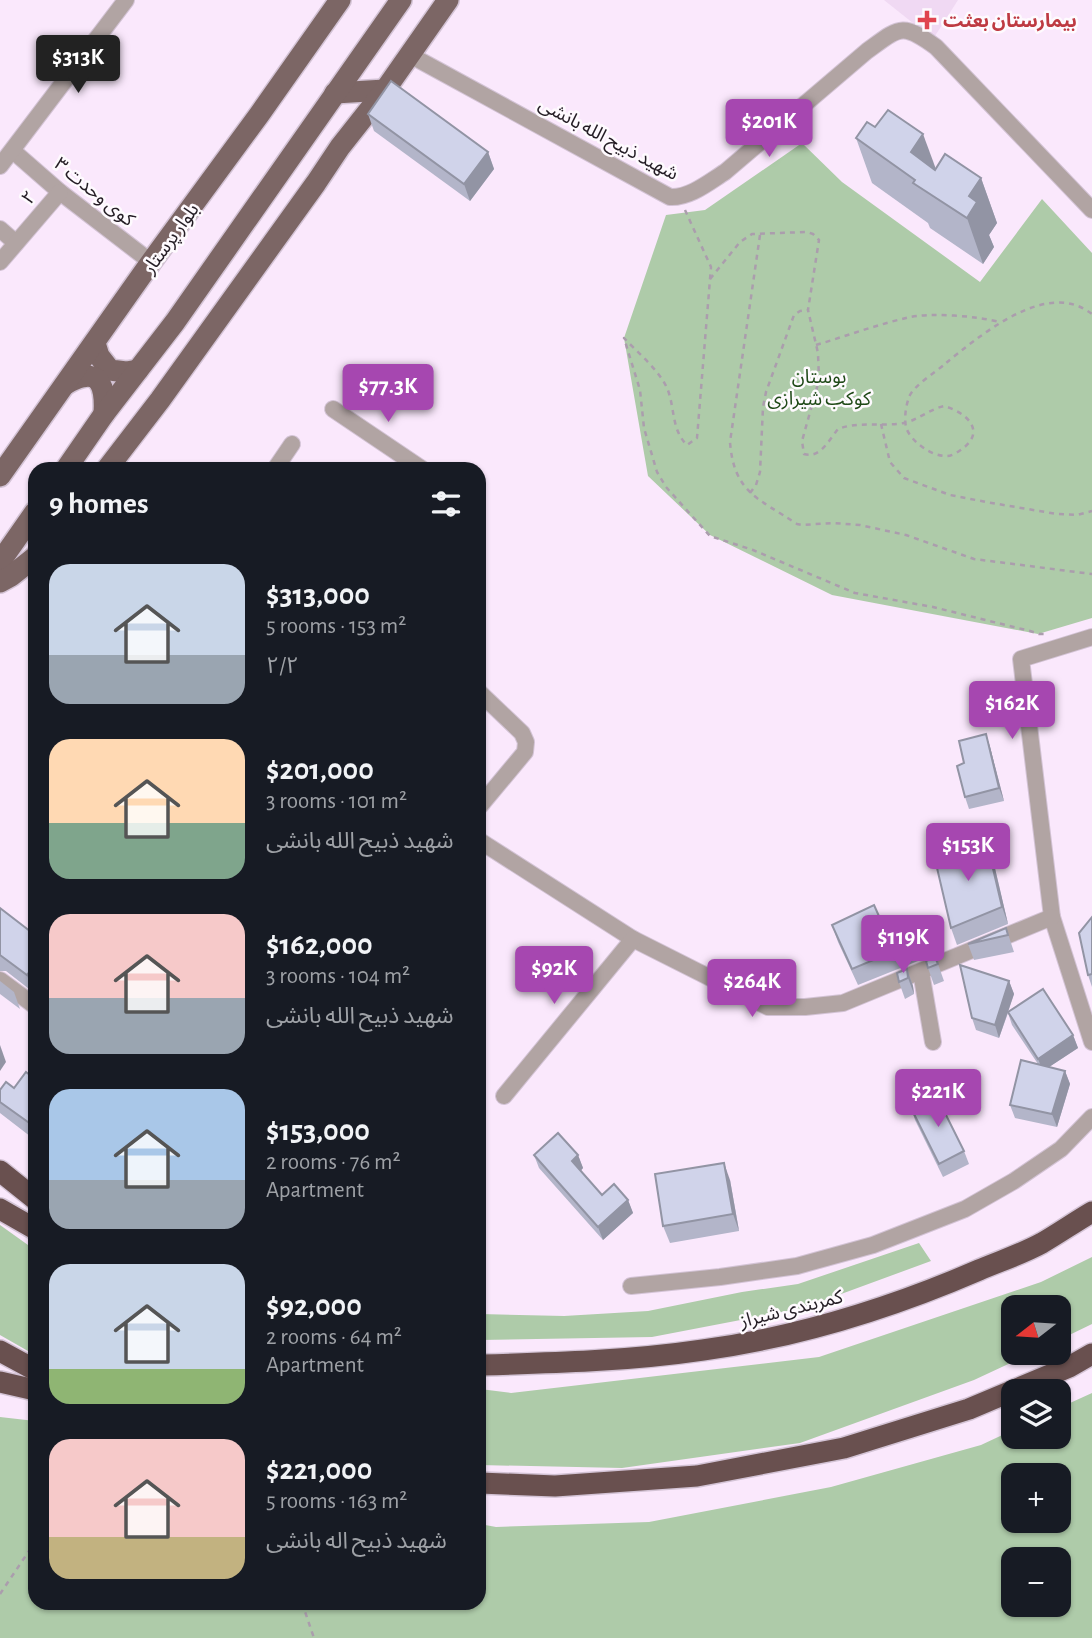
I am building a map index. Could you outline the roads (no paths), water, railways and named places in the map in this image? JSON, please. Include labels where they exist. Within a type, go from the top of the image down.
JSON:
[{"type":"highway","points":[[0,1171],[28,1193]]},
{"type":"highway","points":[[0,1209],[28,1224]]},
{"type":"highway","name":"کمربندی شیراز","points":[[486,1366],[631,1359],[704,1350],[837,1322],[953,1282],[1040,1244],[1092,1212]]},
{"type":"highway","points":[[1040,1244],[1092,1222]]},
{"type":"highway","points":[[0,1351],[28,1366]]},
{"type":"highway","points":[[486,1483],[555,1486],[697,1476],[844,1448],[969,1409],[1069,1367],[1092,1354]]},
{"type":"highway","points":[[0,1382],[28,1388]]},
{"type":"main road","name":"بلوار پرستار","points":[[0,476],[340,0]]},
{"type":"main road","points":[[70,462],[175,322],[401,0]]},
{"type":"main road","points":[[112,462],[448,0]]},
{"type":"main road","points":[[331,98],[385,90]]},
{"type":"main road","points":[[331,98],[340,146]]},
{"type":"main road","points":[[95,343],[99,356],[110,370],[138,370]]},
{"type":"main road","points":[[66,384],[83,376],[91,376],[97,380],[103,386],[104,414]]},
{"type":"main road","points":[[0,562],[28,522]]},
{"type":"main road","points":[[0,582],[28,563]]},
{"type":"street","points":[[0,166],[125,0]]},
{"type":"street","name":"شهید ذبیح الله بانشی","points":[[410,55],[670,197],[679,198],[725,172],[867,51],[891,34],[904,30],[916,33],[936,47],[1092,210]]},
{"type":"street","name":"کوی وحدت ۳","points":[[13,151],[60,192],[151,262]]},
{"type":"street","name":"۲","points":[[0,262],[60,192]]},
{"type":"street","points":[[0,229],[16,243]]},
{"type":"street","points":[[333,408],[412,462]]},
{"type":"street","points":[[280,462],[292,444]]},
{"type":"street","points":[[1092,637],[1021,660],[1052,917],[1092,1042]]},
{"type":"street","points":[[486,699],[522,733],[526,742],[525,752],[486,799]]},
{"type":"street","points":[[486,845],[632,939],[768,1007],[843,1003],[1052,917]]},
{"type":"street","points":[[504,1096],[632,939]]},
{"type":"street","points":[[921,972],[933,1042]]},
{"type":"street","points":[[0,981],[28,1001]]},
{"type":"street","points":[[631,1286],[797,1266],[873,1245],[965,1209],[1014,1181],[1061,1149],[1092,1117]]},
{"type":"place","name":"بیمارستان بعثت","points":[[927,20]]},
{"type":"park label","name":"بوستان کوکب شیرازی","points":[[819,387]]}]
